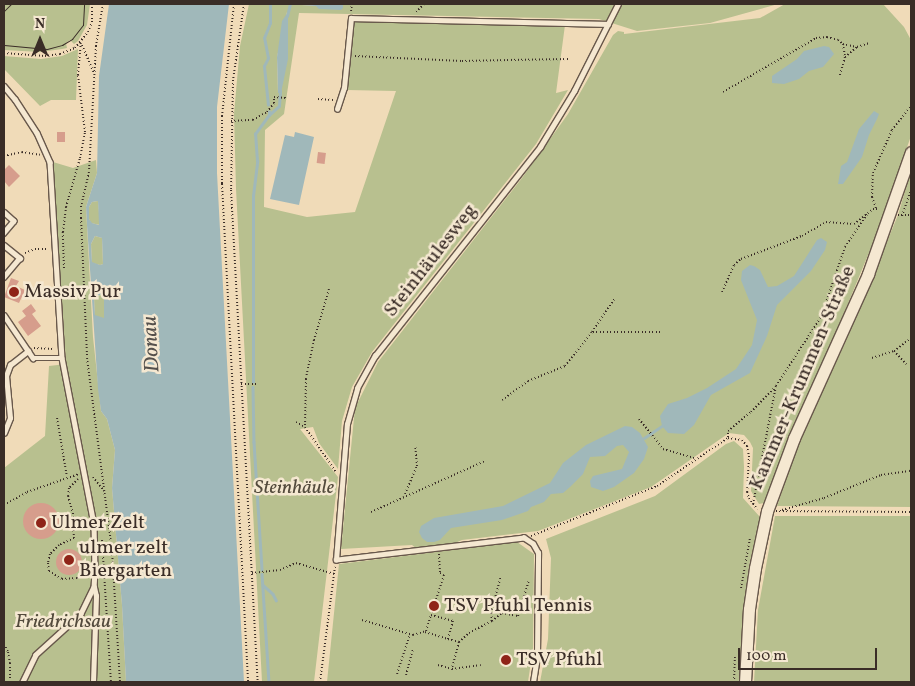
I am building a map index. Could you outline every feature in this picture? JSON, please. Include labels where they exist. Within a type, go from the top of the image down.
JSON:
[{"type":"street","name":"Kammer-Krummen-Straße","points":[[745,682],[750,601],[767,511],[794,438],[868,274],[911,152]]},
{"type":"lane","name":"Steinhäulesweg","points":[[336,560],[342,480],[351,408],[357,388],[375,356],[540,147],[574,91],[618,4]]},
{"type":"lane","points":[[337,109],[344,88],[351,18],[608,24]]},
{"type":"lane","points":[[4,86],[16,99],[37,133],[49,159],[62,358],[94,524],[94,588],[96,596],[93,682]]},
{"type":"lane","points":[[4,212],[14,221],[4,233]]},
{"type":"lane","points":[[4,245],[20,258],[4,277]]},
{"type":"lane","points":[[4,316],[33,358],[62,358]]},
{"type":"lane","points":[[4,433],[10,418],[6,376],[10,365],[28,350]]},
{"type":"lane","points":[[336,560],[524,538],[533,544],[538,553],[537,656],[533,682]]},
{"type":"lane","points":[[23,682],[36,655],[81,614],[94,588]]},
{"type":"path","points":[[64,272],[63,232],[66,207],[80,158],[85,132],[78,75],[81,43],[92,22],[92,4]]},
{"type":"path","points":[[103,4],[94,75],[88,172],[81,206],[81,226],[88,358],[114,579],[120,682]]},
{"type":"path","points":[[234,4],[222,116],[223,252],[248,682]]},
{"type":"path","points":[[244,4],[233,80],[231,190],[258,682]]},
{"type":"path","points":[[410,20],[424,4]]},
{"type":"path","points":[[723,92],[789,55],[807,41],[827,37],[838,40],[842,44],[857,47]]},
{"type":"path","points":[[4,53],[45,56],[60,54],[81,43]]},
{"type":"path","points":[[81,43],[94,75]]},
{"type":"path","points":[[845,56],[857,47],[869,43]]},
{"type":"path","points":[[840,76],[845,56],[842,44]]},
{"type":"path","points":[[348,55],[462,60],[569,59]]},
{"type":"path","points":[[94,75],[99,76]]},
{"type":"path","points":[[231,121],[253,120],[267,112],[274,103],[274,97],[286,98]]},
{"type":"path","points":[[318,99],[340,100]]},
{"type":"path","points":[[722,292],[734,265],[741,259],[802,236],[826,222],[854,224],[878,208],[872,197],[874,172],[892,130],[911,106]]},
{"type":"path","points":[[217,116],[222,116]]},
{"type":"path","points":[[4,156],[22,152],[49,159]]},
{"type":"path","points":[[911,190],[902,216],[911,216]]},
{"type":"path","points":[[728,438],[728,431],[751,412],[776,386],[821,317],[845,247],[868,213]]},
{"type":"path","points":[[20,258],[26,251],[56,249]]},
{"type":"path","points":[[305,427],[306,379],[314,340],[329,289]]},
{"type":"path","points":[[502,400],[528,382],[565,366],[592,332],[614,299]]},
{"type":"path","points":[[592,332],[609,330],[663,332]]},
{"type":"path","points":[[872,358],[894,351],[911,338]]},
{"type":"path","points":[[28,350],[62,349]]},
{"type":"path","points":[[894,351],[906,364]]},
{"type":"path","points":[[241,384],[258,384]]},
{"type":"path","points":[[753,504],[776,386]]},
{"type":"path","points":[[57,418],[67,478]]},
{"type":"path","points":[[639,419],[663,449],[696,458]]},
{"type":"path","points":[[296,422],[305,427],[342,480]]},
{"type":"path","points":[[524,538],[657,486],[728,438],[742,440],[747,446],[749,456],[747,492],[757,509]]},
{"type":"path","points":[[405,496],[417,466],[415,445]]},
{"type":"path","points":[[371,512],[484,461]]},
{"type":"path","points":[[911,471],[881,475],[831,495],[780,511],[911,512]]},
{"type":"path","points":[[4,505],[27,492],[83,473]]},
{"type":"path","points":[[83,473],[69,488],[68,496],[73,513],[74,538],[50,554],[49,572],[62,580],[77,578],[87,570],[95,570]]},
{"type":"path","points":[[94,486],[92,476],[104,491]]},
{"type":"path","points":[[101,533],[112,682]]},
{"type":"path","points":[[424,632],[444,575],[440,574],[439,549]]},
{"type":"path","points":[[320,682],[336,560]]},
{"type":"path","points":[[252,573],[280,570],[296,563],[334,574]]},
{"type":"path","points":[[492,621],[491,613],[500,576]]},
{"type":"path","points":[[114,579],[120,579]]},
{"type":"path","points":[[452,669],[459,642],[502,613],[518,616],[529,580]]},
{"type":"path","points":[[431,615],[453,622],[448,640]]},
{"type":"path","points":[[362,620],[410,634],[424,632],[459,642]]},
{"type":"path","points":[[397,674],[410,634]]},
{"type":"path","points":[[4,644],[10,663],[10,682]]},
{"type":"path","points":[[118,648],[124,648]]},
{"type":"path","points":[[406,675],[414,649]]},
{"type":"path","points":[[404,653],[412,655]]},
{"type":"path","points":[[438,665],[452,669],[481,665]]},
{"type":"green space","points":[[4,4],[90,4],[87,25],[78,41],[74,44],[70,40],[66,43],[67,48],[40,52],[4,50]]},
{"type":"green space","name":"Steinhäule","points":[[249,4],[288,4],[343,8],[343,4],[778,4],[710,23],[637,31],[599,19],[299,13],[284,114],[265,130],[264,207],[307,217],[355,212],[396,91],[347,90],[354,21],[565,25],[556,93],[568,90],[536,144],[372,352],[352,387],[342,421],[338,469],[319,443],[313,427],[300,429],[338,477],[314,682],[262,682],[236,189],[234,114],[240,46]],"holes":[[[287,12],[288,21],[278,93],[277,57]]]},
{"type":"green space","points":[[785,4],[883,4],[904,27],[911,40],[911,136],[875,238],[833,340],[788,439],[764,503],[759,504],[751,491],[753,448],[750,442],[744,435],[729,433],[651,487],[538,531],[462,540],[448,546],[416,548],[412,545],[341,549],[355,408],[378,362],[522,178],[568,114],[613,35],[618,31],[624,32],[624,34],[760,18]]},
{"type":"green space","points":[[78,49],[76,100],[51,100],[40,106],[4,69],[4,56],[41,59],[62,56]]},
{"type":"green space","name":"Friedrichsau","points":[[96,160],[97,173],[86,207],[93,337],[101,411],[107,419],[115,450],[112,488],[122,605],[126,682],[4,682],[4,468],[45,436],[49,366],[66,364],[53,162],[73,168]]},
{"type":"green space","points":[[911,171],[911,507],[777,506],[799,442],[845,343],[898,215]]},
{"type":"green space","points":[[98,201],[100,225],[91,223],[89,219],[89,207],[92,202]]},
{"type":"green space","points":[[95,236],[102,238],[103,264],[100,265],[92,263],[91,244]]},
{"type":"green space","points":[[102,294],[104,298],[104,319],[95,316],[94,298]]},
{"type":"green space","points":[[734,441],[743,449],[743,498],[760,517],[749,566],[740,682],[540,682],[548,639],[551,558],[546,539],[655,496],[726,444]]},
{"type":"green space","points":[[775,516],[911,516],[911,682],[754,682],[758,610]]},
{"type":"green space","name":"TSV Pfuhl Tennis","points":[[517,542],[534,554],[533,648],[528,682],[327,682],[339,564]]},
{"type":"water","name":"Donau","points":[[109,4],[229,4],[217,107],[217,173],[244,682],[126,682],[122,605],[112,488],[115,450],[107,419],[101,411],[98,389],[86,207],[97,173],[99,76]],"holes":[[[98,201],[99,224],[99,225],[92,223],[89,219],[89,207],[92,202]],[[95,236],[102,238],[103,264],[100,265],[92,262],[91,244]],[[102,294],[104,298],[104,318],[95,315],[94,298]]]},
{"type":"water","points":[[288,4],[343,4],[343,8],[341,10],[319,9],[316,6]]},
{"type":"water","points":[[288,12],[288,59],[281,93],[278,93],[277,57],[282,21]]},
{"type":"water","points":[[824,46],[829,47],[834,54],[823,67],[809,71],[799,79],[784,84],[772,83],[772,76],[797,59],[804,51]]},
{"type":"water","points":[[874,111],[879,114],[869,135],[862,157],[843,184],[838,184],[841,166],[847,162],[859,129]]},
{"type":"water","points":[[295,132],[314,137],[299,205],[270,199],[285,135],[294,137]]},
{"type":"water","points":[[821,238],[827,242],[825,250],[811,271],[777,305],[767,336],[750,373],[711,395],[694,425],[684,434],[668,433],[662,426],[660,416],[668,404],[687,398],[707,388],[736,369],[752,345],[757,320],[741,280],[742,271],[750,265],[754,266],[760,270],[768,287],[777,286],[794,276],[817,240]]},
{"type":"water","points":[[625,426],[632,427],[640,433],[648,447],[644,459],[634,473],[614,487],[603,491],[591,487],[590,481],[593,476],[622,469],[629,452],[623,445],[617,446],[605,456],[590,457],[583,474],[570,487],[563,493],[551,494],[544,502],[531,507],[528,511],[502,520],[451,528],[440,540],[434,542],[427,542],[422,538],[419,532],[421,526],[434,518],[503,506],[550,483],[563,463],[586,445]]},
{"type":"building","points":[[57,132],[65,132],[65,142],[57,142]]},
{"type":"building","points":[[318,152],[326,153],[325,164],[317,163]]},
{"type":"building","points":[[9,165],[20,176],[9,187],[4,181],[4,170]]},
{"type":"building","name":"Massiv Pur","points":[[11,278],[19,281],[16,286],[25,290],[19,303],[4,297]]},
{"type":"building","points":[[31,304],[36,311],[32,314],[41,326],[28,336],[18,322],[26,316],[22,311]]},
{"type":"building","name":"Ulmer Zelt","points":[[41,503],[48,504],[54,508],[58,514],[58,528],[54,534],[48,538],[41,539],[34,538],[28,534],[24,528],[23,521],[24,514],[28,508],[34,504]]},
{"type":"building","name":"ulmer zelt Biergarten","points":[[69,549],[78,553],[82,562],[78,571],[69,575],[60,571],[56,562],[60,553]]},
{"type":"waterway","points":[[268,105],[264,66],[268,58],[264,38],[270,23],[270,4]]},
{"type":"waterway","points":[[287,16],[290,4]]},
{"type":"waterway","points":[[269,115],[279,106],[280,91]]},
{"type":"waterway","points":[[253,382],[253,196],[257,161],[255,134],[269,115],[269,112]]},
{"type":"waterway","points":[[253,387],[254,442],[262,570]]},
{"type":"waterway","points":[[644,438],[662,426]]},
{"type":"waterway","points":[[262,574],[269,682]]},
{"type":"waterway","points":[[263,585],[273,594],[276,600]]},
{"type":"tram line","points":[[4,11],[11,4]]},
{"type":"tram line","points":[[4,45],[47,49],[62,45],[72,39],[83,25],[84,4]]},
{"type":"place","name":"Massiv Pur","points":[[14,292]]},
{"type":"place","name":"Ulmer Zelt","points":[[41,523]]},
{"type":"place","name":"ulmer zelt Biergarten","points":[[69,560]]},
{"type":"place","name":"TSV Pfuhl Tennis","points":[[434,606]]},
{"type":"place","name":"TSV Pfuhl","points":[[506,660]]}]
